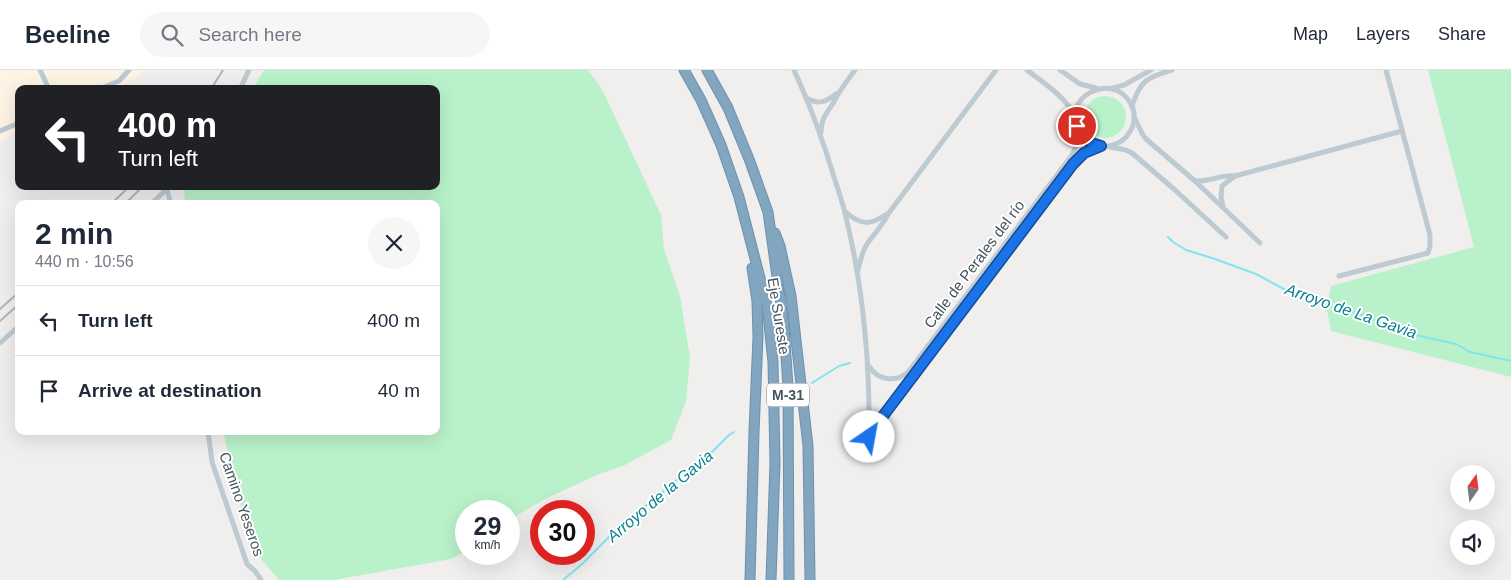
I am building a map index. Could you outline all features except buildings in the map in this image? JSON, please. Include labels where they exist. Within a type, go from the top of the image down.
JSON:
[{"type":"highway","name":"Eje Sureste","points":[[684,70],[701,100],[721,145],[739,197],[767,305],[773,362],[774,463],[771,580]]},
{"type":"highway","name":"Eje Sureste","points":[[707,70],[728,108],[750,159],[768,212],[784,327],[788,386],[789,580]]},
{"type":"highway","points":[[768,212],[780,246],[790,296],[800,364],[808,446],[810,580]]},
{"type":"highway","points":[[746,223],[757,301],[758,337],[750,580]]},
{"type":"street","points":[[40,70],[47,85]]},
{"type":"street","points":[[109,85],[119,81],[130,70]]},
{"type":"street","points":[[242,85],[249,70]]},
{"type":"street","points":[[794,70],[821,134],[845,212],[858,274],[868,363]]},
{"type":"street","points":[[806,98],[821,103],[828,101],[837,94],[855,70]]},
{"type":"street","points":[[858,274],[860,260],[866,247],[888,214],[996,70]]},
{"type":"street","points":[[1027,70],[1062,97],[1075,115]]},
{"type":"street","points":[[1060,70],[1080,84],[1100,88],[1113,88],[1124,85],[1151,70]]},
{"type":"street","points":[[1132,106],[1143,83],[1156,74],[1172,70]]},
{"type":"street","points":[[1339,276],[1428,253],[1430,246],[1430,236],[1386,70]]},
{"type":"street","points":[[1100,88],[1085,95],[1077,106],[1075,115],[1077,126],[1086,140],[1093,145],[1107,146],[1132,153],[1226,237]]},
{"type":"street","points":[[1107,146],[1116,144],[1128,136],[1134,123],[1132,106],[1124,95],[1113,88]]},
{"type":"street","points":[[821,134],[823,118],[837,94]]},
{"type":"street","points":[[1134,116],[1143,135],[1224,207],[1260,243]]},
{"type":"street","points":[[0,131],[15,125]]},
{"type":"street","name":"Calle de Perales del río","points":[[868,363],[875,373],[885,378],[900,378],[909,372],[1072,155],[1076,146],[1077,126]]},
{"type":"street","points":[[1224,207],[1221,198],[1222,186],[1235,176],[1402,131]]},
{"type":"street","name":"Calle de Perales del río","points":[[868,363],[869,437],[1073,164],[1084,153],[1101,146]]},
{"type":"street","points":[[1195,181],[1203,182],[1230,175],[1235,176]]},
{"type":"street","points":[[156,200],[166,190]]},
{"type":"street","points":[[845,212],[864,223],[874,222],[888,214]]},
{"type":"street","points":[[0,343],[15,330]]},
{"type":"street","name":"Camino Yeseros","points":[[209,435],[212,462],[247,564],[261,580]]},
{"type":"shaded area","points":[[0,70],[146,70],[135,79],[123,85],[15,85],[15,134],[0,141]]},
{"type":"green space","points":[[264,70],[588,70],[602,89],[661,215],[664,249],[680,296],[690,358],[686,401],[671,440],[625,465],[597,475],[543,500],[530,500],[530,508],[520,514],[520,500],[455,500],[455,557],[451,559],[334,580],[279,580],[255,552],[239,499],[224,435],[440,435],[440,200],[185,200],[184,190],[440,190],[440,85],[255,85]]},
{"type":"green space","points":[[1428,70],[1511,70],[1511,377],[1331,331],[1327,310],[1331,286],[1474,247]]},
{"type":"green space","points":[[1101,96],[1109,96],[1120,102],[1126,117],[1120,132],[1109,138],[1101,138],[1090,132],[1084,121],[1084,113],[1090,102]]},
{"type":"waterway","name":"Arroyo de La Gavia","points":[[1168,237],[1186,250],[1256,274],[1297,296],[1335,308],[1345,309],[1415,335],[1456,344],[1470,352],[1511,361]]},
{"type":"waterway","name":"Arroyo de la Gavia","points":[[812,383],[839,366],[850,363]]},
{"type":"waterway","name":"Arroyo de la Gavia","points":[[563,580],[581,565],[621,525],[680,477],[700,464],[734,432]]},
{"type":"railway","points":[[214,85],[223,70]]},
{"type":"railway","points":[[115,200],[126,190]]},
{"type":"railway","points":[[129,200],[139,190]]},
{"type":"railway","points":[[0,309],[15,296]]},
{"type":"railway","points":[[0,321],[15,308]]},
{"type":"route","points":[[869,437],[1080,155],[1101,146],[1093,145],[1086,140],[1077,126]]}]
